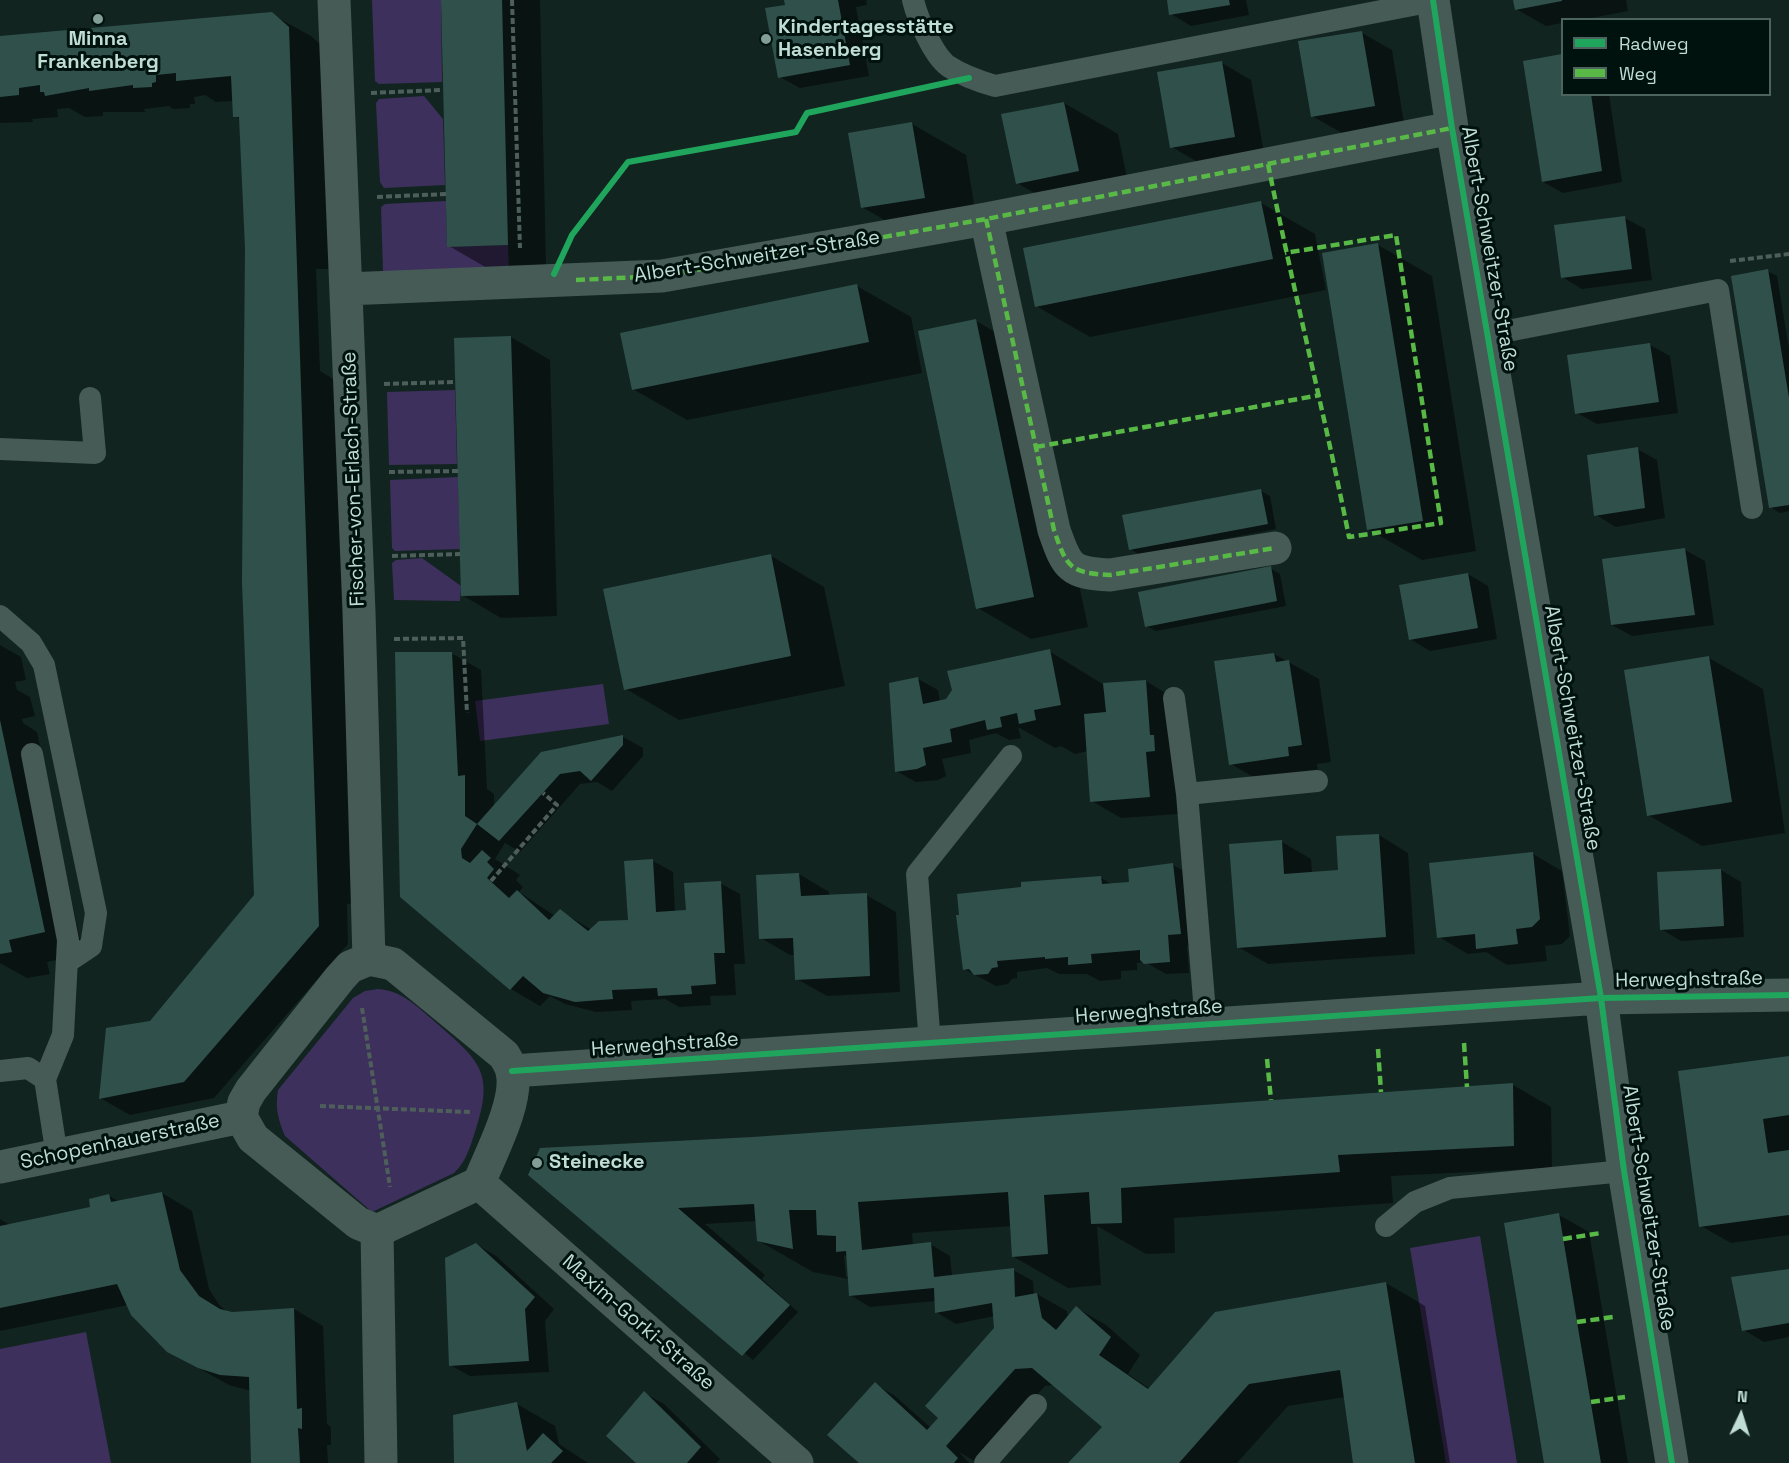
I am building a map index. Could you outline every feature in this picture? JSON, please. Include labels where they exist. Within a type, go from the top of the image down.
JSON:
[{"type":"street","name":"Fischer-von-Erlach-Straße","points":[[334,0],[369,959]]},
{"type":"street","name":"Albert-Schweitzer-Straße","points":[[1433,1],[1452,128],[1601,998],[1624,1171],[1672,1463]]},
{"type":"street","name":"Albert-Schweitzer-Straße","points":[[346,289],[662,276],[986,219],[1452,128]]},
{"type":"street","points":[[986,219],[1054,530],[1064,561],[1084,574],[1110,575],[1275,548]]},
{"type":"street","points":[[369,959],[393,964],[504,1055],[512,1071],[513,1086],[508,1108],[479,1182],[377,1231],[358,1223],[253,1138],[241,1116],[244,1102],[251,1090],[340,978],[350,967],[369,959]]},
{"type":"street","name":"Herweghstraße","points":[[512,1071],[1601,998],[1789,995]]},
{"type":"street","name":"Schopenhauerstraße","points":[[0,1167],[241,1116]]},
{"type":"street","name":"Maxim-Gorki-Straße","points":[[479,1182],[797,1463]]},
{"type":"street","points":[[377,1231],[381,1463]]},
{"type":"lane","points":[[913,0],[917,18],[945,64],[969,78],[995,86],[1433,1]]},
{"type":"lane","points":[[1487,335],[1718,290],[1752,508]]},
{"type":"lane","points":[[0,442],[95,453],[90,398]]},
{"type":"lane","points":[[0,616],[31,643],[44,665],[96,913],[91,946],[67,962]]},
{"type":"lane","points":[[1174,698],[1187,795],[1206,1024]]},
{"type":"lane","points":[[32,754],[68,940],[63,1035],[45,1079],[57,1155]]},
{"type":"lane","points":[[930,1044],[917,874],[1011,756]]},
{"type":"lane","points":[[1187,795],[1317,781]]},
{"type":"lane","points":[[0,1071],[28,1068],[45,1079]]},
{"type":"lane","points":[[1386,1226],[1415,1202],[1450,1188],[1624,1171]]},
{"type":"lane","points":[[985,1463],[1036,1405]]},
{"type":"path","points":[[512,0],[521,259]]},
{"type":"path","points":[[366,93],[442,90]]},
{"type":"path","points":[[369,197],[446,194]]},
{"type":"path","points":[[1718,290],[1729,261],[1789,254]]},
{"type":"path","points":[[375,384],[455,382]]},
{"type":"path","points":[[378,472],[458,471]]},
{"type":"path","points":[[381,556],[460,554]]},
{"type":"path","points":[[385,640],[463,638],[467,713]]},
{"type":"path","points":[[491,881],[557,805],[543,793]]},
{"type":"path","points":[[361,1003],[379,1107],[390,1191]]},
{"type":"path","points":[[320,1106],[476,1112]]},
{"type":"shaded area","points":[[372,0],[441,0],[442,82],[379,84],[375,81]]},
{"type":"shaded area","points":[[424,96],[443,119],[445,185],[384,188],[380,182],[376,103],[379,99]]},
{"type":"shaded area","points":[[446,201],[447,246],[508,245],[509,271],[383,272],[381,207],[385,204]]},
{"type":"shaded area","points":[[455,390],[457,464],[389,465],[387,392]]},
{"type":"shaded area","points":[[458,477],[460,549],[395,551],[392,548],[390,480]]},
{"type":"shaded area","points":[[422,558],[461,586],[460,601],[394,600],[392,563],[396,560]]},
{"type":"shaded area","points":[[603,684],[609,724],[480,741],[475,701]]},
{"type":"shaded area","points":[[387,990],[408,1000],[462,1046],[479,1068],[484,1094],[471,1143],[458,1169],[372,1212],[285,1136],[279,1119],[277,1102],[278,1090],[353,998],[365,991]]},
{"type":"shaded area","points":[[1480,1236],[1517,1463],[1446,1463],[1410,1248]]},
{"type":"shaded area","points":[[86,1332],[111,1463],[0,1463],[0,1349]]},
{"type":"building","points":[[441,0],[502,0],[508,245],[447,247]]},
{"type":"building","points":[[784,0],[838,0],[850,65],[778,78],[765,8],[785,5]]},
{"type":"building","points":[[1167,0],[1229,0],[1230,5],[1169,15]]},
{"type":"building","points":[[1513,0],[1562,0],[1562,1],[1515,10]]},
{"type":"building","points":[[272,12],[289,27],[319,926],[184,1082],[99,1099],[106,1028],[150,1021],[254,895],[242,582],[245,248],[239,117],[233,117],[231,76],[176,81],[176,73],[156,75],[156,82],[152,83],[152,87],[133,88],[133,85],[89,91],[89,88],[45,96],[44,92],[40,92],[40,85],[19,88],[19,95],[0,97],[0,36]]},
{"type":"building","points":[[1362,31],[1375,106],[1311,117],[1298,41]]},
{"type":"building","points":[[1561,54],[1561,96],[1591,96],[1602,171],[1542,182],[1523,61]]},
{"type":"building","points":[[1222,61],[1235,137],[1170,148],[1157,72]]},
{"type":"building","points":[[1064,102],[1079,171],[1016,184],[1001,114]]},
{"type":"building","points":[[912,122],[925,198],[861,208],[848,133]]},
{"type":"building","points":[[1261,201],[1273,259],[1035,307],[1023,248]]},
{"type":"building","points":[[1625,216],[1632,269],[1561,278],[1554,225]]},
{"type":"building","points":[[1378,243],[1423,521],[1367,530],[1322,253]]},
{"type":"building","points":[[1768,269],[1789,398],[1789,505],[1769,508],[1731,276]]},
{"type":"building","points":[[857,284],[869,342],[632,390],[620,333]]},
{"type":"building","points":[[976,319],[1034,597],[976,609],[918,331]]},
{"type":"building","points":[[511,336],[519,595],[461,596],[454,338]]},
{"type":"building","points":[[1650,343],[1659,402],[1575,414],[1567,355]]},
{"type":"building","points":[[1638,447],[1645,508],[1594,516],[1587,455]]},
{"type":"building","points":[[1261,489],[1268,524],[1129,550],[1122,515]]},
{"type":"building","points":[[1685,548],[1695,615],[1611,625],[1602,559]]},
{"type":"building","points":[[771,554],[791,656],[624,690],[603,589]]},
{"type":"building","points":[[1271,566],[1277,601],[1145,627],[1138,592]]},
{"type":"building","points":[[1468,573],[1478,628],[1409,640],[1399,585]]},
{"type":"building","points":[[1050,649],[1061,705],[1034,710],[1036,720],[1019,724],[1017,713],[1000,717],[1002,727],[987,730],[985,720],[950,729],[952,742],[923,748],[926,765],[917,769],[895,772],[889,683],[918,677],[923,704],[946,699],[952,690],[947,671]]},
{"type":"building","points":[[395,652],[452,652],[458,776],[465,775],[465,816],[477,824],[461,849],[462,858],[470,863],[482,850],[491,858],[487,862],[494,869],[487,878],[509,898],[517,890],[549,920],[560,909],[588,931],[599,921],[628,920],[624,861],[653,859],[656,912],[686,910],[684,883],[721,881],[725,953],[714,953],[716,984],[691,986],[692,994],[658,996],[657,988],[612,990],[613,999],[575,1002],[543,993],[523,976],[510,990],[400,897]]},
{"type":"building","points":[[1274,653],[1276,662],[1289,660],[1302,745],[1288,747],[1289,756],[1229,765],[1214,661]]},
{"type":"building","points":[[1709,656],[1732,802],[1647,816],[1624,670]]},
{"type":"building","points":[[1146,680],[1150,735],[1154,735],[1155,751],[1146,752],[1150,797],[1090,802],[1084,714],[1106,712],[1103,683]]},
{"type":"building","points":[[0,720],[45,932],[9,940],[12,952],[0,954]]},
{"type":"building","points":[[623,735],[623,745],[591,781],[580,771],[560,774],[499,841],[477,824],[541,752]]},
{"type":"building","points":[[1379,834],[1386,937],[1237,948],[1229,844],[1282,840],[1284,874],[1338,870],[1336,836]]},
{"type":"building","points":[[1533,852],[1540,919],[1532,927],[1516,929],[1518,944],[1476,949],[1475,934],[1437,938],[1429,863]]},
{"type":"building","points":[[1173,863],[1181,934],[1168,935],[1170,962],[1144,964],[1140,960],[1140,950],[1091,954],[1092,963],[1068,965],[1068,957],[1045,959],[1045,957],[997,961],[998,967],[992,968],[988,974],[974,975],[969,969],[963,970],[956,915],[959,915],[957,894],[1021,887],[1021,882],[1101,876],[1102,884],[1129,882],[1128,869]]},
{"type":"building","points":[[1721,869],[1724,926],[1660,930],[1657,872]]},
{"type":"building","points":[[799,873],[801,896],[867,893],[870,976],[795,980],[793,938],[759,939],[756,875]]},
{"type":"building","points":[[1789,1056],[1789,1115],[1763,1119],[1768,1153],[1789,1150],[1789,1215],[1699,1227],[1678,1071]]},
{"type":"building","points":[[1513,1083],[1514,1146],[1338,1155],[1340,1172],[1121,1188],[1122,1223],[1091,1224],[1089,1192],[1044,1195],[1048,1254],[1012,1257],[1008,1192],[858,1202],[862,1250],[931,1242],[934,1277],[1014,1268],[1015,1297],[1037,1293],[1042,1318],[1056,1330],[1076,1306],[1111,1337],[1099,1355],[1148,1389],[1215,1312],[1386,1282],[1415,1463],[1353,1463],[1340,1370],[1249,1384],[1179,1463],[1068,1463],[1102,1427],[1032,1368],[1015,1369],[946,1446],[958,1458],[954,1463],[859,1463],[827,1435],[875,1382],[927,1430],[938,1418],[925,1406],[994,1328],[992,1303],[935,1313],[934,1288],[849,1296],[846,1251],[836,1252],[836,1236],[817,1235],[816,1210],[789,1210],[793,1249],[757,1241],[754,1204],[678,1208],[790,1305],[742,1356],[528,1175],[540,1148],[753,1137]]},
{"type":"building","points":[[162,1192],[180,1270],[199,1296],[220,1309],[232,1312],[294,1308],[297,1409],[302,1408],[302,1429],[298,1428],[300,1463],[251,1463],[249,1377],[220,1375],[198,1368],[167,1352],[131,1315],[117,1284],[0,1308],[0,1226],[90,1207],[89,1199],[109,1194],[111,1202]]},
{"type":"building","points":[[1559,1213],[1601,1463],[1544,1463],[1504,1223]]},
{"type":"building","points":[[476,1243],[535,1297],[525,1309],[529,1361],[449,1366],[445,1258]]},
{"type":"building","points":[[1789,1269],[1789,1323],[1742,1331],[1731,1277]]},
{"type":"building","points":[[644,1391],[701,1447],[687,1463],[636,1463],[606,1436]]},
{"type":"building","points":[[517,1402],[527,1451],[543,1433],[563,1451],[551,1463],[454,1463],[453,1415]]},
{"type":"marked path","points":[[576,280],[662,276],[986,219],[1452,128]]},
{"type":"marked path","points":[[1268,164],[1278,211],[1288,257],[1329,444],[1349,537],[1441,523],[1396,235],[1285,253]]},
{"type":"marked path","points":[[986,219],[1054,530],[1063,553],[1072,566],[1086,572],[1110,575],[1275,548]]},
{"type":"marked path","points":[[1036,447],[1320,395]]},
{"type":"marked path","points":[[1464,1043],[1467,1087]]},
{"type":"marked path","points":[[1378,1049],[1381,1092]]},
{"type":"marked path","points":[[1267,1059],[1271,1100]]},
{"type":"marked path","points":[[1563,1239],[1601,1233]]},
{"type":"marked path","points":[[1577,1322],[1613,1317]]},
{"type":"marked path","points":[[1591,1402],[1625,1397]]},
{"type":"cycle path","points":[[1433,0],[1452,128],[1601,998],[1624,1171],[1672,1463]]},
{"type":"cycle path","points":[[554,274],[572,235],[628,162],[796,132],[807,113],[969,78]]},
{"type":"cycle path","points":[[512,1071],[1601,998],[1789,995]]},
{"type":"place","name":"Minna Frankenberg","points":[[98,19]]},
{"type":"place","name":"Kindertagesstätte Hasenberg","points":[[766,39]]},
{"type":"place","name":"Steinecke","points":[[537,1163]]}]
